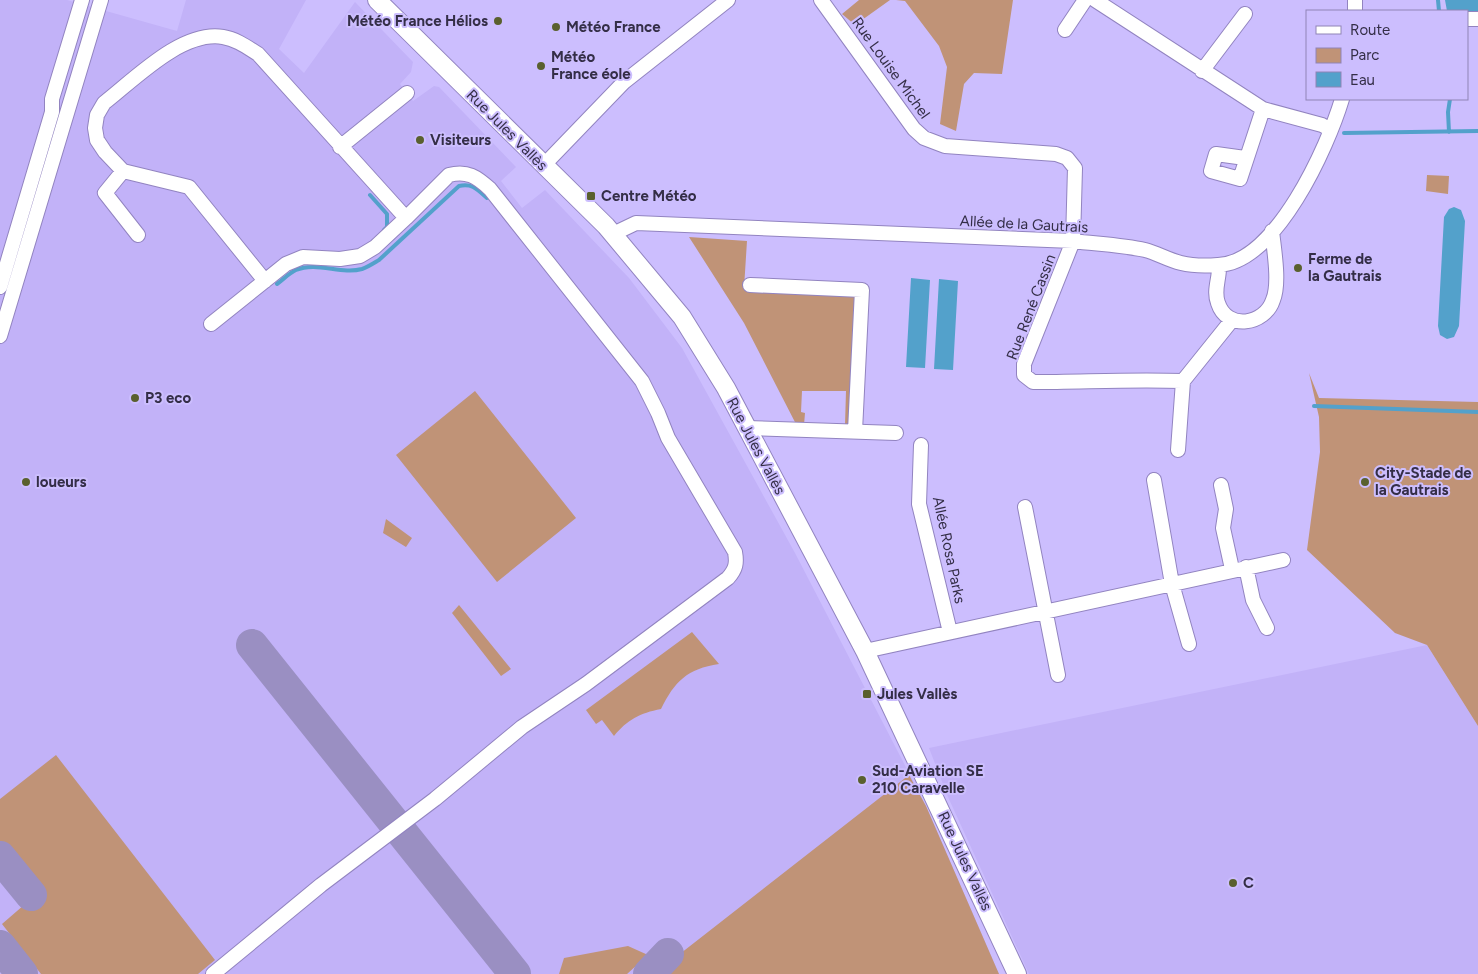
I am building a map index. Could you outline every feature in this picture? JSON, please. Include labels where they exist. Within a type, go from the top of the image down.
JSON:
[{"type":"street","points":[[0,287],[52,112],[52,100],[82,0]]},
{"type":"street","points":[[0,336],[101,0]]},
{"type":"street","name":"Rue Jules Vallès","points":[[376,0],[614,234],[682,317],[726,388],[865,650],[1017,974]]},
{"type":"street","points":[[543,166],[624,82],[728,0]]},
{"type":"street","name":"Rue Louise Michel","points":[[821,0],[914,129],[924,138],[945,146],[1044,153],[1067,158],[1075,168],[1074,241]]},
{"type":"street","points":[[1065,30],[1084,0]]},
{"type":"street","points":[[1095,0],[1202,71],[1263,108],[1322,125],[1331,130]]},
{"type":"street","points":[[1202,71],[1245,14]]},
{"type":"street","points":[[265,281],[189,187],[123,171],[97,140],[95,128],[97,115],[104,103],[176,48],[195,38],[222,36],[238,42],[258,54],[406,218]]},
{"type":"street","points":[[340,147],[407,93]]},
{"type":"street","name":"Allée de la Gautrais","points":[[614,234],[636,223],[1074,241],[1145,250],[1189,264],[1219,265],[1234,261],[1249,253],[1272,230],[1306,184],[1331,130],[1342,100]]},
{"type":"street","points":[[1245,158],[1263,108]]},
{"type":"street","points":[[123,171],[105,193],[138,235]]},
{"type":"street","points":[[212,324],[286,264],[303,258],[340,259],[360,256],[375,247],[449,175],[459,172],[468,174],[490,189],[589,311],[642,381],[668,438],[735,552],[736,569],[728,578],[610,666],[522,728],[435,799],[321,885],[213,974]]},
{"type":"street","points":[[1219,265],[1216,294],[1217,302],[1225,316],[1240,322],[1257,320],[1271,306],[1275,288],[1272,230]]},
{"type":"street","name":"Rue René Cassin","points":[[1074,241],[1024,364],[1024,375],[1033,382],[1139,379],[1183,381]]},
{"type":"street","points":[[750,285],[862,290],[855,431]]},
{"type":"street","points":[[1178,450],[1183,381],[1232,320]]},
{"type":"street","points":[[746,428],[896,433]]},
{"type":"street","name":"Allée Rosa Parks","points":[[921,445],[919,504],[950,632]]},
{"type":"street","points":[[1154,480],[1172,584],[1189,644]]},
{"type":"street","points":[[1221,485],[1226,508],[1223,528],[1232,569]]},
{"type":"street","points":[[1025,507],[1058,675]]},
{"type":"street","points":[[865,650],[1172,584],[1232,569],[1283,560]]},
{"type":"street","points":[[1246,567],[1253,600],[1267,628]]},
{"type":"shaded area","points":[[0,0],[67,0],[177,31],[186,0],[306,0],[279,49],[304,73],[355,2],[413,62],[411,72],[400,84],[413,101],[434,86],[439,87],[516,167],[501,181],[522,208],[545,190],[629,278],[682,348],[795,553],[926,806],[999,974],[0,974]]},
{"type":"shaded area","name":"C","points":[[1427,645],[1478,726],[1478,974],[1029,974],[948,797],[929,748]]},
{"type":"green space","points":[[859,0],[890,0],[855,25],[842,14]]},
{"type":"green space","points":[[896,0],[1013,0],[1002,74],[974,73],[964,84],[956,131],[940,124],[947,67],[939,46],[905,1]]},
{"type":"green space","points":[[1427,175],[1449,176],[1448,194],[1426,191]]},
{"type":"green space","points":[[689,237],[747,241],[744,288],[859,295],[853,426],[845,425],[846,391],[802,391],[801,412],[805,413],[804,425],[797,426],[744,323]]},
{"type":"green space","points":[[1309,373],[1319,398],[1478,402],[1478,726],[1427,645],[1395,633],[1307,550],[1320,452],[1319,417]]},
{"type":"green space","points":[[475,391],[576,518],[497,582],[396,455]]},
{"type":"green space","points":[[386,519],[412,538],[406,547],[383,533]]},
{"type":"green space","points":[[459,605],[511,669],[501,676],[452,613]]},
{"type":"green space","points":[[692,632],[719,664],[690,673],[671,691],[661,709],[634,718],[614,736],[602,720],[596,724],[586,710]]},
{"type":"green space","points":[[56,755],[215,960],[198,974],[41,974],[2,924],[39,892],[0,843],[0,799]]},
{"type":"green space","points":[[909,775],[926,806],[999,974],[660,974],[667,964]]},
{"type":"green space","points":[[628,946],[648,955],[627,974],[559,974],[564,958]]},
{"type":"water","points":[[1445,0],[1478,0],[1478,15],[1468,15],[1468,10],[1447,10]]},
{"type":"water","points":[[1454,207],[1461,210],[1465,221],[1459,326],[1454,337],[1447,339],[1440,335],[1438,326],[1444,217],[1449,209]]},
{"type":"water","points":[[911,278],[930,280],[925,368],[906,367]]},
{"type":"water","points":[[939,279],[958,281],[953,370],[934,369]]},
{"type":"waterway","points":[[1438,0],[1439,10]]},
{"type":"waterway","points":[[1449,132],[1448,112],[1450,100]]},
{"type":"waterway","points":[[1344,133],[1478,131]]},
{"type":"waterway","points":[[277,284],[293,271],[304,268],[321,267],[354,270],[369,266],[379,260],[459,186],[471,186],[487,198]]},
{"type":"waterway","points":[[370,195],[387,214],[387,227],[384,230]]},
{"type":"waterway","points":[[1314,406],[1478,412]]},
{"type":"taxiway","points":[[252,645],[515,974]]},
{"type":"taxiway","points":[[0,857],[31,895]]},
{"type":"taxiway","points":[[0,946],[22,974]]},
{"type":"taxiway","points":[[649,974],[668,954]]},
{"type":"place","name":"Météo France Hélios","points":[[498,21]]},
{"type":"place","name":"Météo France","points":[[556,27]]},
{"type":"place","name":"Météo France éole","points":[[541,66]]},
{"type":"place","name":"Visiteurs","points":[[420,140]]},
{"type":"place","name":"Centre Météo","points":[[591,196]]},
{"type":"place","name":"Ferme de la Gautrais","points":[[1298,268]]},
{"type":"place","name":"P3 eco","points":[[135,398]]},
{"type":"place","name":"loueurs","points":[[26,482]]},
{"type":"place","name":"City-Stade de la Gautrais","points":[[1365,482]]},
{"type":"place","name":"Jules Vallès","points":[[867,694]]},
{"type":"place","name":"Sud-Aviation SE 210 Caravelle","points":[[862,780]]},
{"type":"place","name":"C","points":[[1233,883]]}]
